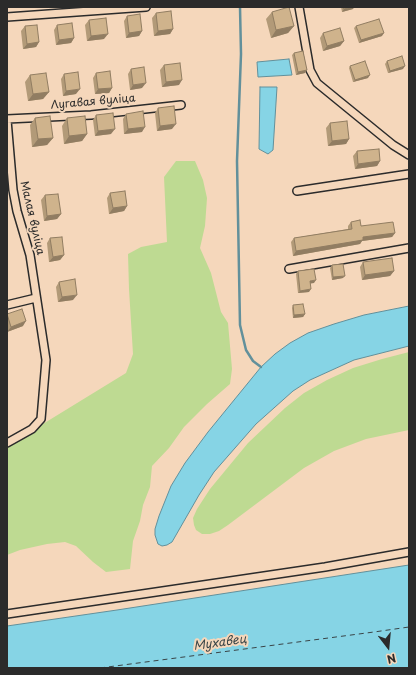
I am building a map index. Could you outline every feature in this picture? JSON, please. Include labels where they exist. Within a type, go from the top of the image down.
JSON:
[{"type":"street","points":[[7,17],[146,7]]},
{"type":"street","points":[[299,7],[310,70],[318,83],[393,145],[409,155]]},
{"type":"street","name":"Лугавая вуліца","points":[[7,119],[91,115],[181,104]]},
{"type":"street","name":"Малая вуліца","points":[[7,119],[13,190],[17,211],[30,255],[46,360],[41,419],[32,429],[7,443]]},
{"type":"street","points":[[298,191],[409,174]]},
{"type":"street","points":[[289,269],[409,248]]},
{"type":"street","points":[[7,305],[36,298]]},
{"type":"street","points":[[7,614],[325,567],[409,552]]},
{"type":"green space","points":[[176,161],[195,161],[203,180],[207,198],[205,226],[200,248],[211,273],[221,312],[228,323],[232,369],[230,384],[184,427],[169,448],[152,466],[150,487],[143,505],[140,521],[133,541],[130,569],[106,572],[76,546],[65,542],[20,550],[7,555],[7,446],[126,373],[133,354],[128,254],[141,247],[167,242],[164,177]]},
{"type":"green space","points":[[409,352],[409,430],[366,439],[334,451],[304,468],[219,531],[210,534],[202,534],[196,530],[193,518],[210,489],[248,443],[285,408],[304,393],[353,368]]},
{"type":"water","points":[[289,59],[292,75],[258,77],[257,62]]},
{"type":"water","points":[[260,87],[277,87],[273,150],[268,154],[259,149]]},
{"type":"water","points":[[409,306],[409,346],[354,360],[310,380],[293,391],[256,424],[214,472],[172,542],[162,546],[158,544],[155,529],[171,486],[185,463],[208,432],[261,367],[290,343],[308,333],[364,315]]},
{"type":"water","name":"Мухавец","points":[[409,565],[409,668],[7,668],[7,626]]},
{"type":"building","points":[[289,7],[294,26],[276,30],[272,12]]},
{"type":"building","points":[[171,11],[173,29],[158,31],[156,13]]},
{"type":"building","points":[[140,14],[142,31],[129,33],[127,16]]},
{"type":"building","points":[[106,18],[108,34],[91,36],[89,20]]},
{"type":"building","points":[[379,19],[384,33],[361,40],[356,26]]},
{"type":"building","points":[[72,23],[74,38],[59,40],[57,25]]},
{"type":"building","points":[[37,25],[39,42],[27,44],[25,26]]},
{"type":"building","points":[[340,28],[344,41],[327,46],[323,33]]},
{"type":"building","points":[[303,51],[307,70],[298,72],[294,53]]},
{"type":"building","points":[[402,56],[405,66],[390,71],[387,61]]},
{"type":"building","points":[[365,61],[370,75],[355,80],[350,66]]},
{"type":"building","points":[[180,63],[182,80],[166,82],[164,65]]},
{"type":"building","points":[[144,67],[146,83],[133,85],[131,69]]},
{"type":"building","points":[[110,71],[112,88],[98,89],[96,73]]},
{"type":"building","points":[[78,72],[80,89],[66,91],[64,74]]},
{"type":"building","points":[[46,73],[49,92],[33,94],[30,75]]},
{"type":"building","points":[[174,106],[176,124],[160,126],[158,108]]},
{"type":"building","points":[[143,111],[145,127],[128,129],[126,114]]},
{"type":"building","points":[[113,113],[115,129],[98,131],[96,115]]},
{"type":"building","points":[[50,116],[53,138],[38,139],[35,118]]},
{"type":"building","points":[[85,116],[87,134],[69,136],[67,118]]},
{"type":"building","points":[[347,121],[349,139],[332,141],[330,123]]},
{"type":"building","points":[[379,149],[380,161],[358,164],[357,151]]},
{"type":"building","points":[[125,191],[127,206],[113,208],[110,193]]},
{"type":"building","points":[[58,194],[61,214],[47,216],[45,195]]},
{"type":"building","points":[[360,220],[361,226],[393,222],[395,233],[363,237],[363,240],[296,251],[294,238],[352,229],[351,222]]},
{"type":"building","points":[[62,237],[64,255],[53,257],[50,238]]},
{"type":"building","points":[[392,258],[394,271],[365,275],[363,262]]},
{"type":"building","points":[[343,264],[345,276],[333,277],[332,265]]},
{"type":"building","points":[[314,269],[316,280],[310,281],[311,289],[300,291],[298,271]]},
{"type":"building","points":[[75,279],[77,295],[62,297],[59,282]]},
{"type":"building","points":[[303,304],[305,314],[294,315],[293,305]]},
{"type":"building","points":[[22,309],[26,321],[11,327],[7,314]]},
{"type":"waterway","points":[[240,7],[241,54],[237,161],[240,325],[246,350],[253,361],[261,367]]},
{"type":"ferry route","points":[[100,668],[409,627]]}]
